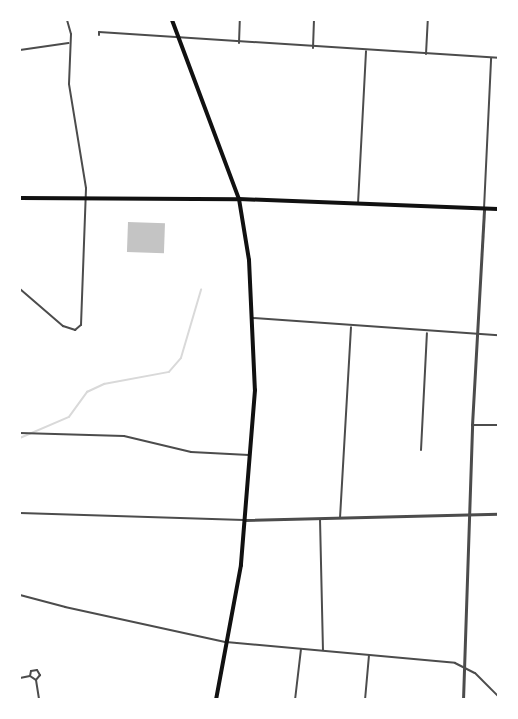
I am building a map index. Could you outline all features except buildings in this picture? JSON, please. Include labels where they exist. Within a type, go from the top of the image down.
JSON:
[{"type":"main road","points":[[172,20],[181,38],[239,199],[249,260],[253,318],[255,390],[241,565],[216,699]]},
{"type":"main road","points":[[20,198],[239,199],[498,209]]},
{"type":"street","points":[[20,289],[63,326],[75,330],[81,325],[86,188],[69,84],[67,20]]},
{"type":"street","points":[[239,43],[240,20]]},
{"type":"street","points":[[313,48],[314,20]]},
{"type":"street","points":[[426,54],[428,20]]},
{"type":"street","points":[[99,35],[99,32],[313,48],[498,58]]},
{"type":"street","points":[[20,50],[69,43]]},
{"type":"street","points":[[358,204],[367,50]]},
{"type":"street","points":[[463,699],[462,666],[472,425],[491,57]]},
{"type":"street","points":[[253,318],[351,327],[498,335]]},
{"type":"street","points":[[340,518],[351,327]]},
{"type":"street","points":[[421,450],[428,332]]},
{"type":"street","points":[[472,425],[498,425]]},
{"type":"street","points":[[20,433],[124,436],[191,452],[249,455]]},
{"type":"street","points":[[20,513],[244,520],[498,514]]},
{"type":"street","points":[[320,519],[322,650]]},
{"type":"street","points":[[20,595],[103,616],[226,642],[441,660],[462,666],[475,673],[498,696]]},
{"type":"street","points":[[295,699],[301,648]]},
{"type":"street","points":[[365,699],[369,655]]},
{"type":"street","points":[[30,676],[31,671],[37,670],[39,699]]},
{"type":"street","points":[[20,678],[30,676],[36,680]]},
{"type":"waterway","points":[[20,438],[69,417],[87,392],[104,384],[169,372],[181,358],[201,290]]}]
